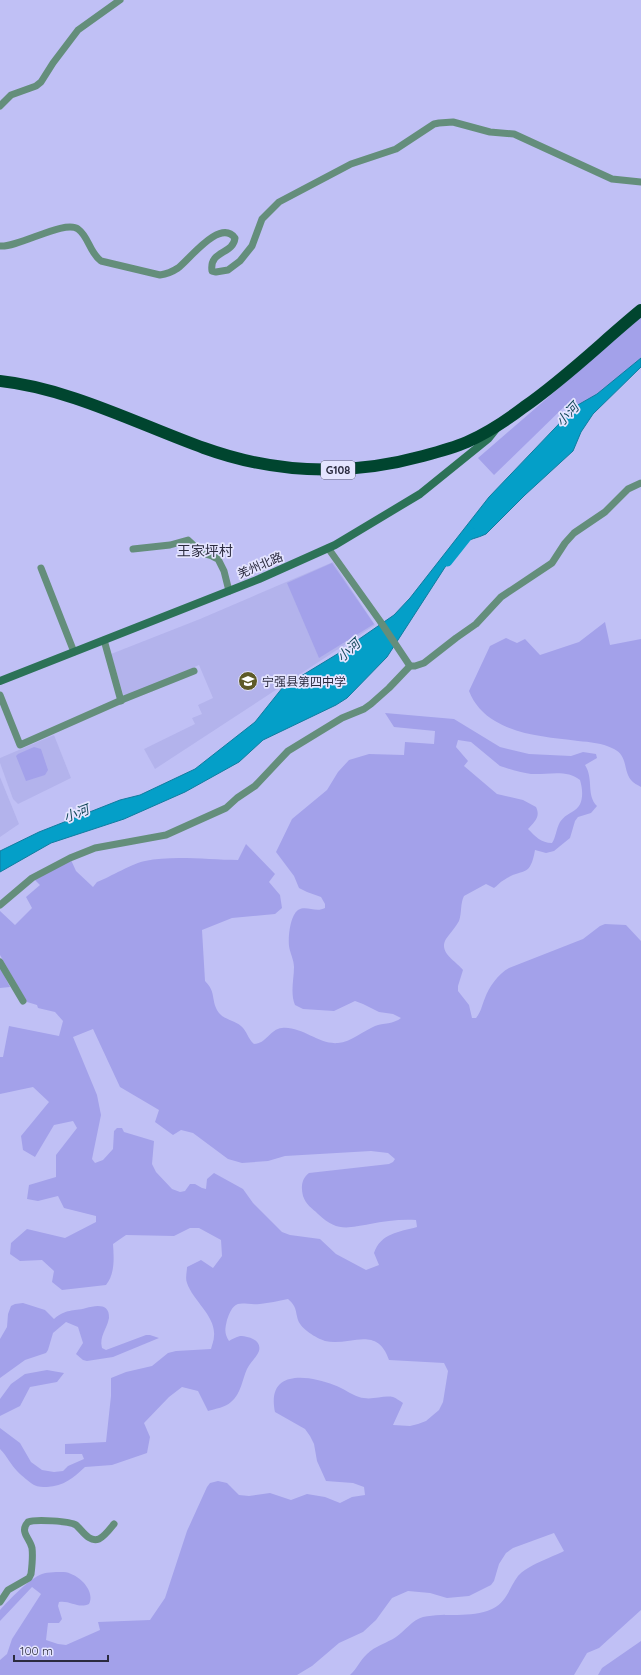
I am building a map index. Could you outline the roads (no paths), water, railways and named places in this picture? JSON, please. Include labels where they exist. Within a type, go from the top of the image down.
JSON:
[{"type":"highway","name":"G108","points":[[0,381],[30,386],[68,397],[235,459],[293,469],[329,470],[356,468],[405,461],[466,443],[502,422],[533,401],[641,310]]},
{"type":"main road","name":"羌州北路","points":[[0,681],[229,590],[328,548],[420,494],[488,439],[502,422]]},
{"type":"street","points":[[0,106],[11,95],[36,86],[41,82],[53,63],[78,30],[120,0]]},
{"type":"street","points":[[0,246],[12,245],[56,229],[76,227],[82,234],[94,255],[101,261],[160,275],[178,268],[188,257],[210,239],[228,233],[232,234],[235,238],[234,243],[231,247],[215,257],[211,266],[212,270],[216,272],[228,270],[247,254],[262,220],[279,202],[351,164],[396,149],[434,124],[443,122],[462,124],[490,132],[514,134],[612,179],[641,182]]},
{"type":"street","points":[[328,548],[380,621],[408,664],[415,666],[424,663],[476,624],[501,597],[552,563],[574,533],[605,512],[628,490],[641,483]]},
{"type":"street","points":[[133,548],[170,545],[188,540],[202,553],[214,556],[219,561],[224,570],[229,590]]},
{"type":"street","points":[[41,568],[74,652]]},
{"type":"street","points":[[104,640],[121,701]]},
{"type":"street","points":[[0,905],[32,878],[70,858],[95,848],[166,835],[226,808],[237,798],[255,786],[288,751],[342,718],[372,704],[389,688],[408,664]]},
{"type":"street","points":[[0,695],[20,745],[194,671]]},
{"type":"street","points":[[0,962],[23,1002]]},
{"type":"street","points":[[0,1602],[8,1590],[29,1578],[32,1547],[24,1533],[24,1527],[28,1522],[35,1520],[73,1524],[88,1537],[95,1540],[101,1538],[114,1524]]},
{"type":"water","points":[[641,358],[641,367],[593,414],[581,432],[573,451],[525,495],[486,534],[460,544],[387,657],[347,698],[336,705],[263,740],[239,762],[185,792],[124,819],[51,843],[0,872],[0,851],[39,832],[120,800],[140,795],[195,769],[255,722],[283,687],[339,653],[394,615],[410,598],[489,497],[576,406],[597,394]]},
{"type":"waterway","name":"小河","points":[[447,561],[470,532]]},
{"type":"place","name":"宁强县第四中学","points":[[248,681]]},
{"type":"district","name":"王家坪村","points":[[205,551]]}]
